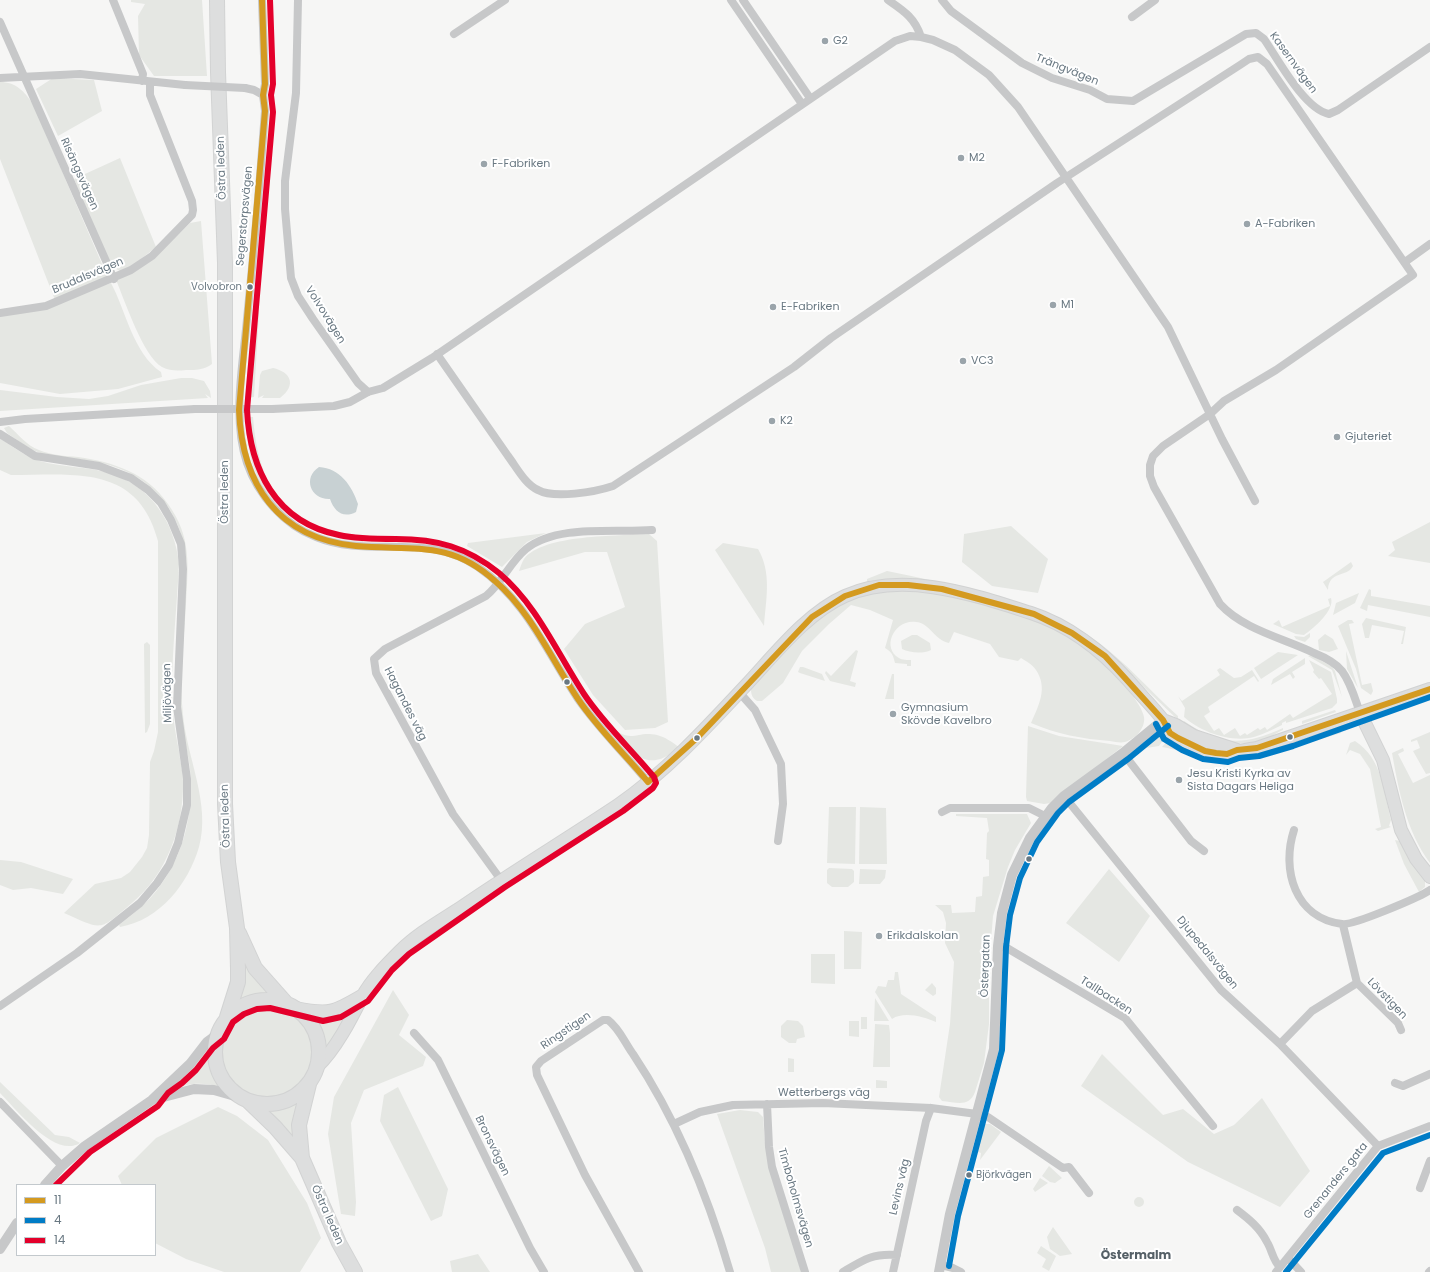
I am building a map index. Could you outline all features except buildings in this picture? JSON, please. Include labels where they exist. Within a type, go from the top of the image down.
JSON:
[{"type":"highway","name":"Östra leden","points":[[212,0],[218,55]]},
{"type":"highway","name":"Östra leden","points":[[217,0],[225,263],[225,804],[228,862],[237,928],[238,982],[227,1017]]},
{"type":"highway","name":"Östra leden","points":[[237,928],[256,968],[291,1006]]},
{"type":"highway","points":[[271,1000],[291,1006],[306,1017],[314,1028],[318,1040],[319,1053],[317,1067],[309,1083],[300,1093],[282,1102],[262,1104],[245,1099],[228,1086],[218,1070],[215,1058],[215,1046],[218,1034],[227,1017],[240,1007],[255,1001],[271,1000]]},
{"type":"highway","name":"Östra leden","points":[[302,1158],[300,1125],[309,1083]]},
{"type":"highway","name":"Östra leden","points":[[245,1099],[276,1127],[302,1158],[339,1243],[355,1272]]},
{"type":"main road","points":[[317,1067],[326,1058],[357,1009],[363,994],[386,965],[404,948],[501,880],[619,804],[648,782],[697,738],[739,692],[812,617],[845,596],[879,585],[908,585],[942,588],[1034,614],[1072,632],[1104,656],[1163,720],[1170,733],[1186,743],[1205,751],[1227,754],[1237,750],[1264,746],[1430,689]]},
{"type":"main road","points":[[1360,713],[1383,760],[1401,830],[1416,859],[1430,878]]},
{"type":"main road","points":[[291,1006],[324,1013],[337,1010],[363,994]]},
{"type":"street","points":[[113,0],[146,82]]},
{"type":"street","name":"Segerstorpsvägen","points":[[262,0],[265,84],[262,96],[266,111],[242,378],[240,427],[247,464],[258,486],[277,511],[295,526],[315,537],[337,544],[362,546],[419,546],[450,552],[477,566],[519,603],[567,681],[592,717],[648,782]]},
{"type":"street","name":"Volvovägen","points":[[298,0],[296,93],[285,181],[285,210],[291,278],[298,296],[317,325],[358,383],[368,392]]},
{"type":"street","points":[[454,34],[505,0]]},
{"type":"street","points":[[731,0],[802,104]]},
{"type":"street","points":[[743,0],[810,98]]},
{"type":"street","points":[[888,0],[910,15],[917,25],[921,37]]},
{"type":"street","name":"Trängvägen","points":[[942,0],[952,11],[1022,63],[1052,78],[1090,90],[1107,99],[1133,101],[1195,63]]},
{"type":"street","points":[[1132,17],[1155,0]]},
{"type":"street","name":"Risängsvägen","points":[[0,22],[114,279]]},
{"type":"street","name":"Kasernvägen","points":[[1195,63],[1246,34],[1256,33],[1264,39],[1305,99],[1315,109],[1328,114],[1338,110],[1430,47]]},
{"type":"street","points":[[0,422],[24,419],[195,409],[272,409],[334,406],[350,402],[368,392],[383,388],[437,354],[810,98],[895,41],[910,36],[940,42],[955,50],[989,75],[1027,118],[1066,178],[1168,327],[1210,414],[1255,501]]},
{"type":"street","points":[[437,354],[514,464],[532,486],[537,490],[553,494],[605,489],[618,484],[794,366],[831,338],[1066,178],[1249,59],[1258,57],[1267,64],[1413,275],[1276,370],[1224,401],[1210,414],[1168,442],[1153,456],[1150,470],[1154,487],[1220,604],[1228,611],[1257,629],[1308,650],[1335,665],[1345,676],[1360,713]]},
{"type":"street","points":[[0,78],[25,78],[42,75],[80,74],[146,82],[245,88],[254,90],[262,96]]},
{"type":"street","name":"Brudalsvägen","points":[[0,313],[46,306],[114,279],[132,270],[152,256],[188,220],[193,210],[192,201],[146,82]]},
{"type":"street","points":[[1405,262],[1430,244]]},
{"type":"street","name":"Miljövägen","points":[[0,434],[36,456],[99,466],[131,478],[148,490],[161,503],[171,520],[181,544],[183,569],[177,707],[187,779],[187,805],[178,843],[168,865],[157,883],[140,903],[77,953],[0,1006]]},
{"type":"street","name":"Hagandes väg","points":[[501,880],[453,814],[376,674],[374,659],[385,649],[486,596],[524,550],[546,537],[589,532],[652,530]]},
{"type":"street","points":[[739,692],[755,710],[781,764],[783,804],[778,841]]},
{"type":"street","name":"Östergatan","points":[[940,1269],[950,1214],[994,1049],[998,946],[1002,913],[1012,875],[1021,855],[1045,816],[1064,796],[1123,753],[1163,720]]},
{"type":"street","points":[[1123,753],[1191,841],[1204,851]]},
{"type":"street","name":"Djupedalsvägen","points":[[1064,796],[1221,990],[1280,1044],[1378,1146]]},
{"type":"street","points":[[942,812],[950,808],[1029,808],[1045,816]]},
{"type":"street","points":[[1294,830],[1288,846],[1291,877],[1298,897],[1314,913],[1326,919],[1343,925],[1417,897],[1430,890]]},
{"type":"street","name":"Lövstigen","points":[[1343,925],[1357,983],[1398,1023],[1401,1030]]},
{"type":"street","name":"Tallbacken","points":[[998,946],[1007,948],[1126,1018],[1214,1126]]},
{"type":"street","name":"Lövstigen","points":[[1280,1044],[1312,1011],[1357,983]]},
{"type":"street","name":"Ringstigen","points":[[639,1272],[585,1175],[537,1075],[536,1067],[541,1061],[598,1022],[608,1020],[617,1030],[650,1080],[674,1124],[708,1208],[730,1272]]},
{"type":"street","name":"Bronsvägen","points":[[414,1033],[438,1060],[530,1248],[544,1272]]},
{"type":"street","points":[[46,1184],[62,1166],[98,1136],[152,1100],[190,1064],[207,1042],[218,1034]]},
{"type":"street","points":[[1395,1083],[1403,1086],[1430,1074]]},
{"type":"street","points":[[152,1100],[194,1089],[214,1090],[245,1099]]},
{"type":"street","points":[[0,1102],[62,1166]]},
{"type":"street","name":"Wetterbergs väg","points":[[674,1124],[700,1112],[733,1105],[823,1103],[932,1108],[976,1114]]},
{"type":"street","name":"Timboholmsvägen","points":[[767,1104],[769,1148],[772,1167],[805,1272]]},
{"type":"street","name":"Levins väg","points":[[893,1272],[926,1121],[932,1108]]},
{"type":"street","points":[[976,1114],[988,1117],[1063,1168],[1069,1167],[1090,1193]]},
{"type":"street","name":"Grenanders gata","points":[[1278,1270],[1378,1146],[1430,1126]]},
{"type":"street","points":[[1420,1188],[1430,1161]]},
{"type":"street","points":[[1237,1210],[1252,1220],[1267,1241],[1278,1270]]},
{"type":"street","points":[[0,1249],[16,1225]]},
{"type":"street","points":[[843,1272],[878,1254],[897,1255]]},
{"type":"street","points":[[1288,1258],[1301,1272]]},
{"type":"street","points":[[940,1269],[953,1268],[961,1272]]},
{"type":"shaded area","points":[[131,0],[202,0],[207,76],[154,76],[139,55],[138,16],[145,4],[131,2]]},
{"type":"shaded area","points":[[53,78],[94,80],[102,111],[58,136],[36,89]]},
{"type":"shaded area","points":[[0,82],[6,82],[19,88],[33,104],[108,278],[55,300],[0,159]]},
{"type":"shaded area","points":[[120,158],[156,247],[131,267],[120,271],[111,266],[74,179]]},
{"type":"shaded area","points":[[201,221],[212,364],[200,369],[180,371],[171,370],[162,367],[148,352],[135,327],[116,280],[160,252],[190,223]]},
{"type":"shaded area","points":[[111,283],[137,343],[151,364],[161,372],[162,377],[118,389],[60,394],[0,383],[0,314],[23,313]]},
{"type":"shaded area","points":[[254,299],[259,313],[254,397],[245,398]]},
{"type":"shaded area","points":[[273,368],[288,376],[290,380],[289,388],[280,398],[262,398],[264,395],[258,398],[260,375],[262,371]]},
{"type":"shaded area","points":[[181,378],[192,378],[204,381],[210,391],[211,398],[205,394],[208,398],[0,411],[0,390],[57,397],[89,399],[108,396],[141,385]]},
{"type":"shaded area","points":[[245,417],[253,417],[256,443],[262,466],[270,485],[282,502],[296,515],[315,525],[337,533],[363,539],[363,542],[329,536],[312,530],[297,522],[272,499],[262,485],[252,462]]},
{"type":"shaded area","points":[[9,426],[26,443],[44,452],[104,462],[140,477],[160,493],[168,504],[176,516],[185,540],[188,564],[182,660],[182,701],[185,731],[200,798],[202,831],[199,847],[194,861],[180,887],[160,908],[148,917],[120,927],[119,925],[135,913],[149,899],[166,877],[180,848],[188,817],[191,785],[190,769],[181,719],[182,641],[187,569],[185,549],[180,531],[173,515],[163,500],[137,477],[120,469],[101,463],[43,454],[24,445],[7,433],[4,428]]},
{"type":"shaded area","points":[[0,438],[24,454],[40,461],[103,471],[126,480],[139,488],[150,498],[167,521],[177,549],[179,564],[172,691],[174,721],[183,778],[183,798],[177,832],[164,864],[155,878],[132,903],[113,919],[101,925],[87,923],[64,913],[95,884],[121,878],[130,872],[147,848],[149,835],[150,762],[158,732],[158,541],[149,516],[135,498],[119,486],[101,479],[80,476],[58,474],[11,475],[0,470]]},
{"type":"shaded area","points":[[319,467],[326,468],[339,474],[349,485],[358,504],[356,512],[347,515],[340,513],[334,507],[330,499],[318,496],[314,492],[311,488],[311,477]]},
{"type":"shaded area","points":[[1430,522],[1430,563],[1388,556],[1395,550],[1392,542]]},
{"type":"shaded area","points":[[1011,526],[1048,559],[1038,593],[992,586],[962,562],[964,534]]},
{"type":"shaded area","points":[[546,533],[527,542],[502,567],[467,546],[468,543]]},
{"type":"shaded area","points":[[649,534],[657,541],[668,722],[655,728],[625,730],[593,695],[564,649],[585,624],[625,607],[607,552],[585,552],[519,571],[524,559],[534,551],[547,545],[582,538]]},
{"type":"shaded area","points":[[393,537],[423,539],[449,544],[472,554],[499,569],[488,567],[457,550],[441,545],[421,541],[371,542],[371,538]]},
{"type":"shaded area","points":[[723,543],[758,549],[767,577],[764,626],[715,550]]},
{"type":"shaded area","points":[[1351,562],[1353,566],[1350,570],[1331,580],[1328,590],[1323,582]]},
{"type":"shaded area","points":[[887,571],[978,592],[1039,610],[1068,623],[1095,640],[1128,667],[1178,716],[1178,720],[1105,650],[970,592],[924,580],[907,578],[867,581],[867,579]]},
{"type":"shaded area","points":[[912,589],[960,599],[1008,612],[1032,620],[1076,642],[1096,656],[1116,675],[1131,693],[1142,710],[1144,717],[1144,724],[1141,730],[1130,740],[1120,742],[1070,735],[1031,723],[1041,696],[1041,683],[1040,677],[1033,666],[1021,658],[1018,661],[999,657],[990,644],[954,632],[949,643],[939,639],[925,625],[916,622],[908,622],[896,629],[892,635],[891,648],[900,659],[911,660],[911,666],[907,666],[907,664],[895,663],[892,654],[885,648],[893,620],[870,610],[851,605],[829,624],[802,651],[783,683],[762,701],[757,701],[752,696],[751,687],[784,651],[827,610],[867,593]]},
{"type":"shaded area","points":[[1369,589],[1371,590],[1371,596],[1430,606],[1430,617],[1368,605],[1367,611],[1360,608]]},
{"type":"shaded area","points":[[519,592],[536,610],[556,648],[554,649],[527,606],[517,594]]},
{"type":"shaded area","points":[[1359,593],[1355,603],[1333,615],[1336,603]]},
{"type":"shaded area","points":[[1331,598],[1330,608],[1327,613],[1304,635],[1296,634],[1273,624],[1279,620],[1282,627],[1330,606],[1328,599]]},
{"type":"shaded area","points":[[1366,618],[1406,627],[1403,644],[1401,644],[1404,631],[1372,625],[1369,638],[1365,638],[1362,624]]},
{"type":"shaded area","points":[[1348,620],[1352,620],[1354,623],[1349,624],[1362,685],[1371,683],[1373,691],[1371,695],[1361,688],[1356,669],[1338,626]]},
{"type":"shaded area","points":[[1310,633],[1310,637],[1305,642],[1296,639],[1294,636],[1304,637]]},
{"type":"shaded area","points":[[1325,634],[1333,639],[1338,649],[1329,652],[1319,650],[1318,640]]},
{"type":"shaded area","points":[[912,635],[917,635],[930,643],[931,650],[916,652],[902,649],[901,641]]},
{"type":"shaded area","points":[[147,642],[150,645],[150,724],[147,732],[145,733],[144,644]]},
{"type":"shaded area","points":[[856,650],[858,651],[850,681],[856,683],[855,687],[830,681],[825,673],[826,671],[831,676]]},
{"type":"shaded area","points":[[1346,651],[1358,688],[1347,669]]},
{"type":"shaded area","points":[[559,652],[589,701],[606,722],[604,724],[583,700],[570,681],[561,661]]},
{"type":"shaded area","points":[[1278,652],[1298,655],[1261,679],[1254,668]]},
{"type":"shaded area","points":[[1311,655],[1331,666],[1335,671],[1342,697],[1332,670],[1308,656]]},
{"type":"shaded area","points":[[1305,658],[1305,664],[1292,672],[1295,677],[1293,679],[1290,674],[1271,685],[1273,679]]},
{"type":"shaded area","points":[[1309,660],[1331,672],[1337,699],[1337,703],[1332,708],[1286,723],[1286,721],[1282,723],[1282,725],[1254,737],[1236,739],[1208,732],[1184,717],[1185,708],[1178,696],[1182,701],[1220,675],[1217,670],[1220,668],[1234,678],[1241,677],[1252,670],[1259,681],[1258,682],[1254,676],[1208,707],[1210,712],[1204,716],[1214,731],[1219,728],[1224,735],[1235,728],[1240,736],[1245,733],[1247,735],[1258,728],[1260,730],[1265,727],[1267,730],[1290,714],[1293,718],[1332,694],[1321,678],[1319,679],[1313,672],[1314,670]]},
{"type":"shaded area","points":[[800,667],[822,674],[825,681],[798,672]]},
{"type":"shaded area","points":[[892,674],[894,674],[894,699],[885,699]]},
{"type":"shaded area","points":[[1335,710],[1336,712],[1302,724],[1302,721]]},
{"type":"shaded area","points":[[1184,721],[1209,735],[1232,741],[1256,738],[1283,728],[1283,730],[1262,741],[1238,743],[1218,740],[1182,723]]},
{"type":"shaded area","points":[[610,726],[618,732],[629,736],[644,734],[657,735],[679,747],[658,760],[640,758],[608,729]]},
{"type":"shaded area","points":[[1028,726],[1059,736],[1123,746],[1051,803],[1044,804],[1027,801]]},
{"type":"shaded area","points":[[1342,730],[1341,733],[1308,743],[1307,742]]},
{"type":"shaded area","points":[[1430,732],[1430,773],[1426,774],[1413,751],[1420,748],[1417,740],[1411,742],[1411,740]]},
{"type":"shaded area","points":[[1161,735],[1166,736],[1159,746],[1146,748],[1134,754],[1137,749]]},
{"type":"shaded area","points":[[1170,738],[1232,757],[1270,753],[1240,759],[1215,759],[1162,747]]},
{"type":"shaded area","points":[[1355,741],[1364,748],[1376,766],[1384,787],[1391,820],[1389,826],[1391,827],[1378,831],[1375,829],[1381,827],[1370,769],[1360,754],[1350,750],[1346,755],[1350,743]]},
{"type":"shaded area","points":[[1403,748],[1404,751],[1398,754],[1413,783],[1430,775],[1430,863],[1409,824],[1401,796],[1392,753]]},
{"type":"shaded area","points":[[829,807],[856,807],[855,864],[827,863]]},
{"type":"shaded area","points":[[860,807],[886,808],[887,864],[859,864]]},
{"type":"shaded area","points":[[956,814],[1027,814],[1031,823],[1015,850],[1008,867],[993,916],[989,966],[989,1024],[984,1063],[975,1092],[969,1100],[962,1103],[942,1101],[939,1097],[950,1024],[954,962],[945,943],[946,923],[943,912],[935,905],[951,905],[952,913],[975,912],[976,897],[982,896],[983,877],[989,876],[989,860],[986,859],[987,833],[989,831],[987,818],[956,816]]},
{"type":"shaded area","points":[[1395,840],[1400,841],[1425,879],[1425,887],[1419,892],[1404,864]]},
{"type":"shaded area","points":[[0,860],[21,862],[73,879],[63,894],[31,888],[13,890],[0,885]]},
{"type":"shaded area","points":[[829,868],[852,869],[854,871],[854,882],[848,887],[832,887],[827,883],[827,870]]},
{"type":"shaded area","points":[[860,869],[886,870],[885,878],[880,884],[859,884]]},
{"type":"shaded area","points":[[1109,869],[1150,916],[1119,962],[1066,923]]},
{"type":"shaded area","points":[[844,931],[862,932],[861,969],[844,969]]},
{"type":"shaded area","points":[[811,954],[835,954],[835,984],[811,983]]},
{"type":"shaded area","points":[[242,956],[277,996],[258,997],[234,1007]]},
{"type":"shaded area","points":[[895,972],[898,972],[901,994],[936,1017],[936,1022],[926,1018],[908,1015],[902,1015],[892,1019],[875,992],[878,986],[886,987],[888,980],[894,980]]},
{"type":"shaded area","points":[[932,983],[936,988],[936,994],[933,996],[925,990]]},
{"type":"shaded area","points":[[393,990],[409,1015],[399,1035],[426,1057],[423,1066],[364,1090],[351,1123],[356,1202],[355,1216],[341,1214],[328,1134],[334,1097]]},
{"type":"shaded area","points":[[875,998],[889,1021],[874,1021]]},
{"type":"shaded area","points":[[267,1004],[285,1008],[294,1012],[301,1018],[307,1025],[311,1034],[315,1052],[311,1070],[307,1079],[301,1086],[294,1092],[285,1096],[267,1100],[249,1096],[240,1092],[233,1086],[227,1079],[223,1070],[219,1052],[223,1034],[227,1025],[233,1018],[240,1012],[249,1008]]},
{"type":"shaded area","points":[[354,1006],[323,1057],[321,1040],[311,1017]]},
{"type":"shaded area","points":[[861,1017],[867,1017],[867,1029],[861,1029]]},
{"type":"shaded area","points":[[787,1020],[798,1021],[803,1026],[805,1037],[797,1039],[796,1043],[789,1043],[781,1037],[781,1026]]},
{"type":"shaded area","points":[[849,1021],[859,1021],[859,1037],[849,1036]]},
{"type":"shaded area","points":[[875,1024],[889,1025],[890,1067],[873,1067]]},
{"type":"shaded area","points":[[211,1043],[214,1069],[224,1088],[208,1084],[195,1084],[182,1086],[167,1091]]},
{"type":"shaded area","points":[[1102,1054],[1163,1115],[1183,1109],[1214,1134],[1234,1125],[1262,1098],[1310,1171],[1280,1207],[1188,1162],[1081,1086]]},
{"type":"shaded area","points":[[788,1058],[794,1059],[794,1072],[788,1072]]},
{"type":"shaded area","points":[[876,1080],[887,1081],[887,1088],[876,1088]]},
{"type":"shaded area","points":[[0,1082],[55,1135],[69,1137],[80,1143],[70,1146],[59,1144],[37,1130],[0,1093]]},
{"type":"shaded area","points":[[398,1087],[448,1189],[442,1216],[431,1221],[380,1121],[384,1095]]},
{"type":"shaded area","points":[[304,1094],[296,1142],[260,1108],[284,1105]]},
{"type":"shaded area","points":[[218,1107],[237,1116],[268,1140],[307,1203],[321,1238],[300,1272],[224,1272],[186,1259],[156,1244],[156,1184],[122,1184],[118,1176],[156,1138]]},
{"type":"shaded area","points":[[740,1110],[758,1112],[763,1117],[765,1143],[801,1272],[771,1272],[765,1248],[717,1114]]},
{"type":"shaded area","points":[[985,1124],[990,1124],[1001,1132],[980,1160],[981,1153],[978,1152],[979,1139]]},
{"type":"shaded area","points":[[1049,1166],[1062,1178],[1055,1183],[1050,1182],[1042,1176]]},
{"type":"shaded area","points":[[1040,1178],[1048,1183],[1035,1192],[1033,1189]]},
{"type":"shaded area","points":[[1139,1197],[1144,1202],[1139,1207],[1134,1202]]},
{"type":"shaded area","points":[[1053,1227],[1072,1254],[1060,1256],[1050,1249],[1047,1237]]},
{"type":"shaded area","points":[[1041,1246],[1056,1256],[1049,1271],[1042,1267],[1046,1259],[1037,1253]]},
{"type":"shaded area","points":[[478,1254],[490,1272],[452,1272],[450,1261]]},
{"type":"transit line","name":"11","points":[[262,0],[265,84],[263,95],[265,111],[239,410],[242,437],[247,461],[257,483],[269,503],[285,519],[305,532],[328,541],[356,546],[429,550],[445,553],[462,559],[478,568],[495,581],[520,607],[586,710],[648,782]]},
{"type":"transit line","name":"14","points":[[57,1184],[90,1152],[158,1106],[168,1093],[196,1070],[213,1048],[224,1039],[233,1022],[244,1014],[257,1009],[270,1008],[323,1021],[341,1017],[368,1001],[392,970],[409,954],[505,887],[623,811],[653,788],[656,783],[654,777],[609,726],[584,694],[546,630],[525,600],[499,573],[475,557],[451,546],[411,539],[374,539],[353,537],[339,535],[317,528],[298,518],[283,505],[270,490],[261,472],[254,453],[249,432],[247,410],[273,112],[271,95],[273,84],[270,0]]},
{"type":"transit line","name":"11","points":[[648,782],[697,738],[812,617],[845,596],[879,585],[908,585],[942,589],[1034,614],[1072,633],[1105,656],[1163,720],[1170,733],[1205,751],[1227,754],[1237,750],[1257,748],[1430,689]]},
{"type":"transit line","name":"4","points":[[1156,724],[1164,739],[1182,750],[1203,759],[1228,762],[1239,758],[1259,756],[1293,746],[1430,697]]},
{"type":"transit line","name":"4","points":[[949,1266],[958,1216],[1002,1050],[1006,947],[1010,915],[1020,878],[1037,842],[1058,813],[1069,802],[1128,759],[1168,726]]},
{"type":"transit line","name":"4","points":[[1286,1272],[1383,1153],[1430,1135]]},
{"type":"place","name":"G2","points":[[825,41]]},
{"type":"place","name":"M2","points":[[961,158]]},
{"type":"place","name":"F-Fabriken","points":[[484,164]]},
{"type":"place","name":"A-Fabriken","points":[[1247,224]]},
{"type":"place","name":"Volvobron","points":[[250,287]]},
{"type":"place","name":"M1","points":[[1053,305]]},
{"type":"place","name":"E-Fabriken","points":[[773,307]]},
{"type":"place","name":"VC3","points":[[963,361]]},
{"type":"place","name":"K2","points":[[772,421]]},
{"type":"place","name":"Gjuteriet","points":[[1337,437]]},
{"type":"place","name":"Gymnasium Skövde Kavelbro","points":[[893,714]]},
{"type":"place","name":"Jesu Kristi Kyrka av Sista Dagars Heliga","points":[[1179,780]]},
{"type":"place","name":"Erikdalskolan","points":[[879,936]]},
{"type":"place","name":"Björkvägen","points":[[969,1175]]},
{"type":"district","name":"Östermalm","points":[[1136,1256]]}]
